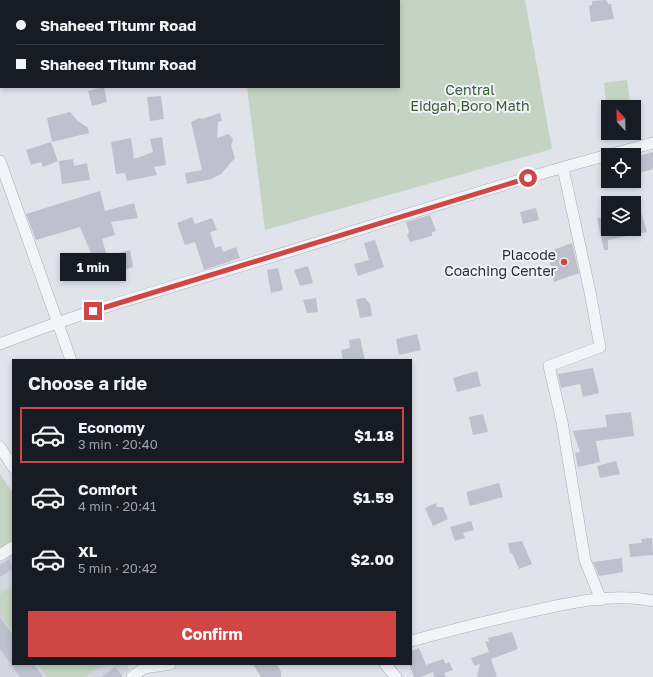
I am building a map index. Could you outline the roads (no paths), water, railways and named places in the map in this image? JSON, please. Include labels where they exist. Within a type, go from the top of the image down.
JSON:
[{"type":"street","points":[[634,148],[653,143]]},
{"type":"street","points":[[0,344],[58,323],[411,212],[601,157]]},
{"type":"street","points":[[0,161],[71,359]]},
{"type":"street","points":[[563,168],[590,292],[600,347],[549,366],[562,422],[585,560],[601,600]]},
{"type":"street","points":[[0,447],[12,465]]},
{"type":"street","points":[[0,555],[12,548]]},
{"type":"street","points":[[412,640],[576,601],[639,598],[653,601]]},
{"type":"street","points":[[132,677],[145,670],[166,665]]},
{"type":"street","points":[[386,665],[396,677]]},
{"type":"place","name":"Placode Coaching Center","points":[[564,262]]},
{"type":"park label","name":"Central Eidgah,Boro Math","points":[[470,98]]}]
